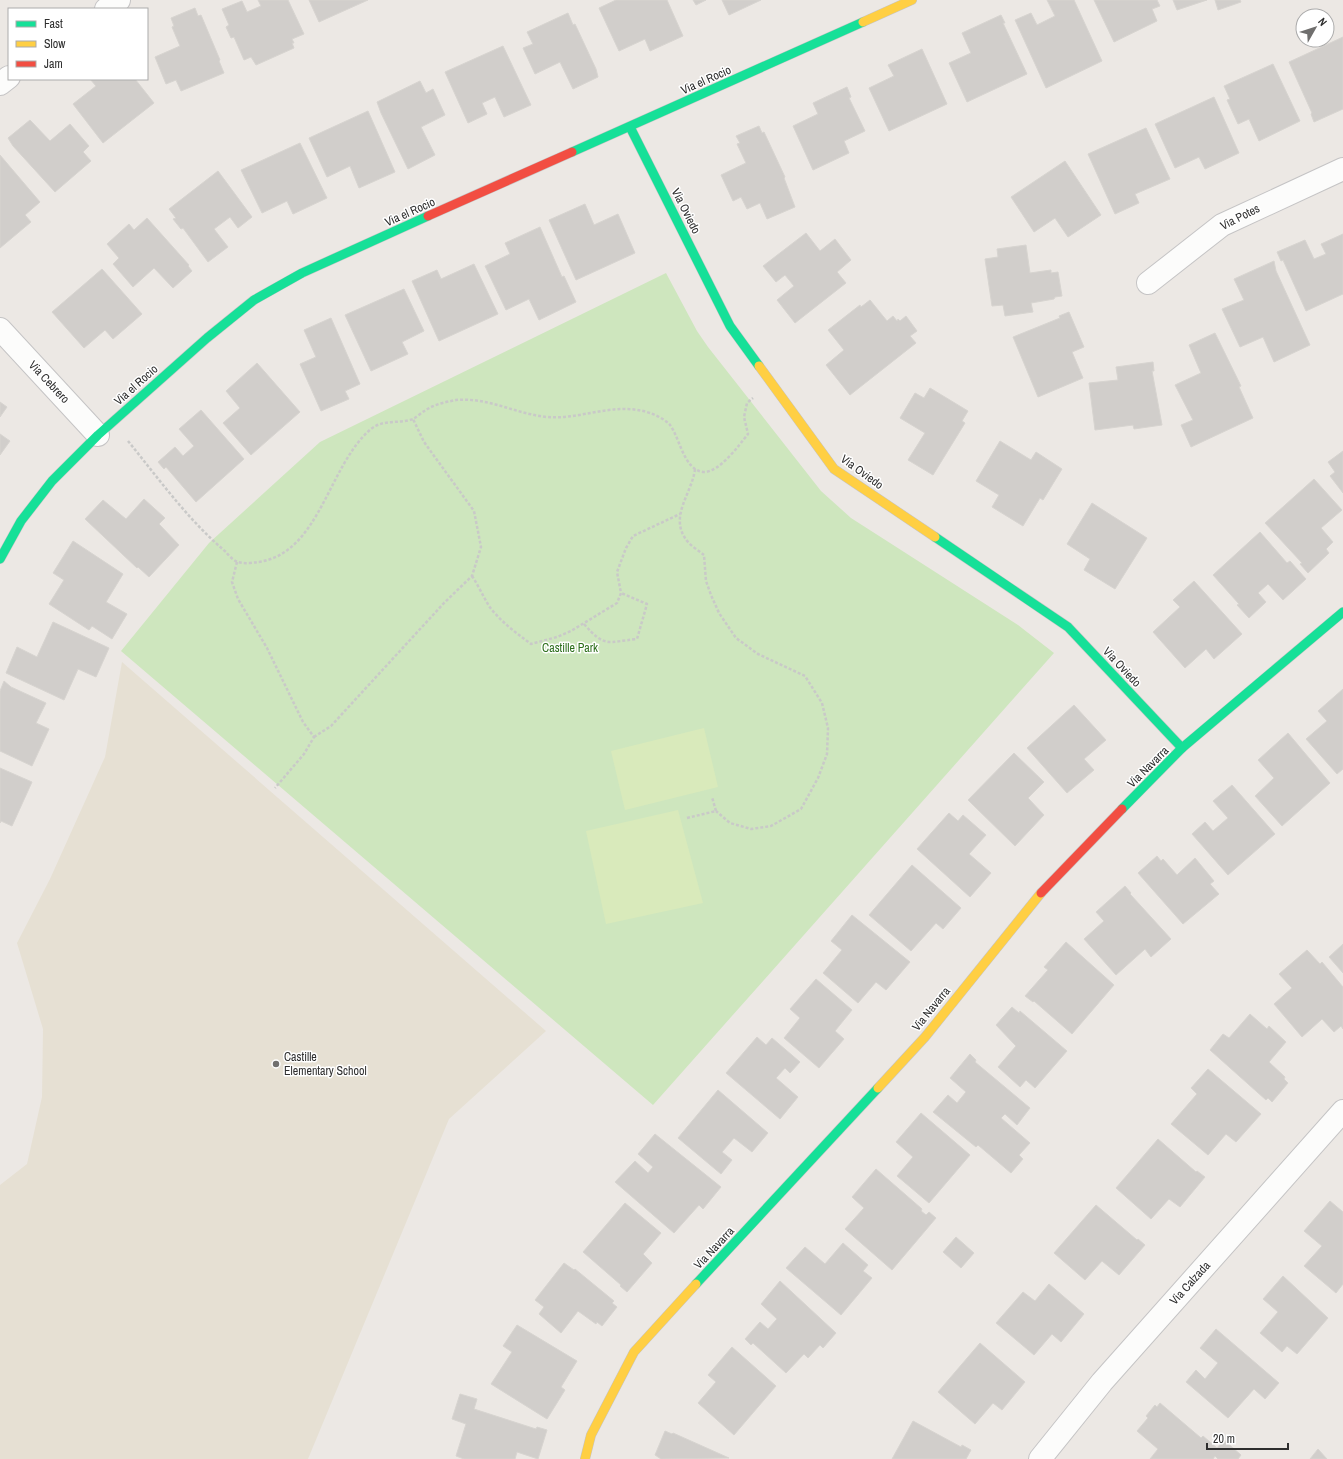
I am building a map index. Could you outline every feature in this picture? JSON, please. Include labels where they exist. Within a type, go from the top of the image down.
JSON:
[{"type":"street","points":[[107,8],[119,0]]},
{"type":"street","name":"Via el Rocio","points":[[0,559],[21,521],[52,481],[105,429],[208,338],[254,300],[302,273],[912,0]]},
{"type":"street","points":[[0,84],[8,78]]},
{"type":"street","name":"Via Oviedo","points":[[630,127],[730,326],[834,469],[1068,627],[1182,748]]},
{"type":"street","name":"Via Potes","points":[[1148,283],[1222,225],[1343,169]]},
{"type":"street","name":"Via Cebrero","points":[[0,329],[105,429]]},
{"type":"street","name":"Via Navarra","points":[[585,1459],[591,1435],[634,1352],[925,1037],[1042,891],[1182,748],[1343,612]]},
{"type":"street","name":"Via Calzada","points":[[1040,1459],[1102,1382],[1343,1111]]},
{"type":"path","points":[[105,429],[196,523],[237,562],[252,563],[269,561],[284,554],[302,536],[317,515],[346,459],[371,429],[380,424],[413,419],[434,405],[456,400],[473,400],[548,417],[575,415],[619,408],[650,413],[669,423],[678,438],[684,456],[695,469],[704,472],[715,468],[735,451],[748,434],[744,416],[747,403],[772,383]]},
{"type":"path","points":[[275,788],[304,754],[314,737],[331,726],[444,603],[472,576],[480,547],[474,511],[424,442],[413,419]]},
{"type":"path","points":[[695,469],[693,482],[680,513],[679,526],[686,539],[704,555],[706,581],[719,613],[736,638],[758,654],[805,676],[822,703],[828,728],[824,760],[818,778],[801,809],[771,826],[751,829],[730,823],[716,811],[712,797]]},
{"type":"path","points":[[472,576],[490,606],[508,626],[531,644],[557,637],[584,624],[617,603],[621,593],[617,572],[626,548],[634,536],[680,513]]},
{"type":"path","points":[[237,562],[232,582],[238,599],[267,648],[303,722],[314,737]]},
{"type":"path","points":[[584,624],[597,638],[607,642],[637,640],[647,604],[621,593]]},
{"type":"path","points":[[687,818],[716,811]]},
{"type":"shaded area","name":"Castille Elementary School","points":[[122,662],[546,1031],[449,1119],[308,1459],[0,1459],[0,1185],[27,1164],[42,1097],[43,1029],[17,943],[50,879],[105,757]]},
{"type":"green space","name":"Castille Park","points":[[666,273],[697,331],[708,347],[821,491],[851,518],[1018,625],[1054,653],[653,1105],[121,651],[209,543],[320,442]]},
{"type":"green space","points":[[704,728],[718,787],[625,810],[611,751]]},
{"type":"green space","points":[[678,810],[703,903],[606,924],[586,831]]},
{"type":"building","points":[[258,0],[288,0],[304,34],[292,39],[294,48],[256,65],[251,57],[244,60],[234,37],[231,38],[226,27],[229,25],[222,9],[242,1],[247,12],[261,6]]},
{"type":"building","points":[[309,0],[368,0],[319,22]]},
{"type":"building","points":[[616,0],[667,0],[683,36],[650,51],[645,39],[619,51],[599,8]]},
{"type":"building","points":[[693,0],[706,0],[696,5]]},
{"type":"building","points":[[722,0],[761,0],[729,15]]},
{"type":"building","points":[[1047,0],[1074,0],[1102,61],[1046,88],[1015,20],[1031,13],[1037,25],[1055,16]]},
{"type":"building","points":[[1094,0],[1157,0],[1160,6],[1152,9],[1157,21],[1114,42]]},
{"type":"building","points":[[1173,0],[1207,0],[1177,10]]},
{"type":"building","points":[[1215,0],[1240,0],[1241,2],[1218,10]]},
{"type":"building","points":[[195,8],[198,16],[201,15],[224,73],[181,91],[176,80],[166,84],[155,57],[180,46],[172,27],[174,26],[171,18]]},
{"type":"building","points":[[568,13],[573,25],[575,24],[596,69],[598,77],[573,89],[560,62],[535,74],[523,48],[533,44],[527,32]]},
{"type":"building","points":[[1001,15],[1005,23],[1003,23],[1027,74],[967,102],[949,63],[971,53],[962,33]]},
{"type":"building","points":[[1343,37],[1343,109],[1314,122],[1312,113],[1289,62],[1319,48],[1335,48],[1335,41]]},
{"type":"building","points":[[503,46],[531,105],[504,117],[495,97],[482,103],[487,114],[468,123],[445,72]]},
{"type":"building","points":[[922,49],[947,104],[889,131],[869,88],[894,76],[888,65]]},
{"type":"building","points":[[1273,64],[1300,121],[1259,141],[1249,119],[1238,124],[1227,100],[1230,99],[1224,86]]},
{"type":"building","points":[[91,80],[136,80],[154,103],[103,143],[73,104],[96,86]]},
{"type":"building","points":[[420,81],[426,93],[433,89],[445,115],[421,127],[435,155],[408,169],[377,102]]},
{"type":"building","points":[[847,87],[851,97],[849,98],[865,131],[844,141],[849,153],[813,170],[793,126],[818,114],[813,103]]},
{"type":"building","points":[[1214,97],[1239,153],[1205,169],[1199,157],[1175,168],[1155,124]]},
{"type":"building","points":[[368,111],[395,172],[359,188],[350,166],[327,177],[309,138]]},
{"type":"building","points":[[30,120],[50,141],[70,124],[89,146],[83,152],[91,161],[55,192],[13,146],[8,138]]},
{"type":"building","points":[[759,126],[762,133],[764,132],[785,177],[784,178],[795,207],[767,219],[760,203],[747,209],[741,197],[733,201],[721,175],[746,163],[737,144],[740,143],[736,136]]},
{"type":"building","points":[[1146,128],[1170,179],[1135,194],[1139,203],[1115,214],[1088,154]]},
{"type":"building","points":[[300,143],[327,198],[293,214],[287,201],[262,213],[241,170]]},
{"type":"building","points":[[0,155],[40,202],[25,215],[31,222],[0,248]]},
{"type":"building","points":[[1065,161],[1101,215],[1068,237],[1055,218],[1034,232],[1011,197]]},
{"type":"building","points":[[218,171],[252,217],[238,228],[230,217],[214,229],[228,247],[208,262],[183,228],[181,229],[173,219],[176,218],[169,209]]},
{"type":"building","points":[[585,204],[594,225],[618,214],[635,253],[576,280],[549,220]]},
{"type":"building","points":[[147,218],[189,265],[188,266],[192,271],[173,288],[154,268],[133,287],[113,264],[119,258],[107,244],[129,224],[134,230]]},
{"type":"building","points":[[540,227],[562,277],[564,276],[576,302],[539,320],[529,299],[506,310],[485,266],[510,254],[505,243]]},
{"type":"building","points":[[806,233],[820,251],[835,239],[851,260],[837,272],[846,283],[795,323],[777,300],[794,286],[785,275],[776,282],[763,266]]},
{"type":"building","points":[[1343,234],[1343,294],[1306,311],[1283,260],[1281,261],[1277,252],[1305,240],[1314,259],[1326,254],[1321,244]]},
{"type":"building","points":[[1026,245],[1030,273],[1051,270],[1051,273],[1058,272],[1062,296],[1031,303],[1033,312],[1005,316],[1003,305],[992,306],[985,259],[998,257],[997,249]]},
{"type":"building","points":[[1274,261],[1276,271],[1310,345],[1274,362],[1263,337],[1240,347],[1222,309],[1244,300],[1234,279]]},
{"type":"building","points":[[474,264],[498,314],[439,341],[412,281],[437,270],[441,279]]},
{"type":"building","points":[[102,269],[142,314],[113,339],[105,330],[84,348],[52,312]]},
{"type":"building","points":[[404,289],[424,331],[402,342],[408,354],[371,371],[345,315]]},
{"type":"building","points":[[870,300],[887,321],[893,316],[897,321],[898,319],[900,321],[906,316],[917,331],[910,336],[916,343],[850,395],[826,365],[844,350],[828,330],[860,305],[861,307]]},
{"type":"building","points":[[1069,312],[1084,347],[1072,352],[1083,378],[1038,397],[1013,337],[1060,318],[1059,316]]},
{"type":"building","points":[[331,318],[360,384],[345,391],[349,399],[321,411],[300,364],[316,357],[304,330]]},
{"type":"building","points":[[1215,333],[1241,386],[1239,387],[1253,418],[1191,447],[1181,425],[1193,420],[1175,385],[1201,373],[1189,345]]},
{"type":"building","points":[[1153,362],[1154,371],[1152,371],[1162,425],[1134,429],[1133,425],[1095,430],[1089,383],[1118,380],[1116,367]]},
{"type":"building","points":[[257,363],[300,412],[251,455],[223,423],[240,408],[226,391]]},
{"type":"building","points":[[930,388],[968,411],[962,421],[965,423],[933,475],[908,460],[925,433],[900,418],[915,393],[924,398]]},
{"type":"building","points":[[0,402],[7,407],[0,417]]},
{"type":"building","points":[[201,410],[244,459],[196,502],[166,467],[164,469],[158,462],[175,447],[183,456],[194,446],[179,429]]},
{"type":"building","points":[[0,434],[10,441],[0,455]]},
{"type":"building","points":[[1000,441],[1031,460],[1036,452],[1062,469],[1043,500],[1040,498],[1023,526],[992,507],[999,495],[976,481]]},
{"type":"building","points":[[1343,451],[1343,493],[1330,476],[1335,472],[1328,462]]},
{"type":"building","points":[[1314,479],[1342,510],[1321,528],[1333,542],[1326,549],[1329,553],[1308,573],[1300,564],[1302,563],[1265,523]]},
{"type":"building","points":[[144,499],[165,518],[159,524],[179,545],[149,577],[138,567],[137,568],[85,519],[103,500],[126,519]]},
{"type":"building","points":[[1092,503],[1147,538],[1115,589],[1084,570],[1090,559],[1067,544]]},
{"type":"building","points":[[1260,532],[1287,563],[1290,561],[1306,579],[1283,600],[1268,584],[1258,593],[1266,602],[1249,618],[1237,605],[1239,604],[1213,575]]},
{"type":"building","points":[[73,541],[123,574],[106,602],[127,614],[112,639],[92,626],[89,630],[49,604],[64,580],[53,573]]},
{"type":"building","points":[[1194,581],[1242,634],[1214,659],[1206,649],[1185,668],[1153,632],[1180,607],[1173,600]]},
{"type":"building","points":[[53,622],[109,648],[96,677],[78,669],[64,700],[6,673],[17,647],[37,657]]},
{"type":"building","points":[[4,681],[11,687],[46,703],[36,723],[49,729],[32,766],[0,751],[0,691]]},
{"type":"building","points":[[1343,689],[1343,769],[1337,774],[1306,739],[1327,721],[1318,711]]},
{"type":"building","points":[[1074,705],[1106,740],[1084,759],[1094,770],[1067,793],[1027,748]]},
{"type":"building","points":[[1288,733],[1330,783],[1282,826],[1255,796],[1274,778],[1258,760]]},
{"type":"building","points":[[1014,753],[1044,782],[1028,798],[1044,815],[1015,846],[968,800]]},
{"type":"building","points":[[0,768],[32,782],[12,826],[1,821],[0,823]]},
{"type":"building","points":[[1232,785],[1275,834],[1228,875],[1192,834],[1205,822],[1213,831],[1228,818],[1213,801]]},
{"type":"building","points":[[949,813],[958,821],[963,815],[986,835],[969,854],[991,873],[970,897],[917,849]]},
{"type":"building","points":[[1157,856],[1161,861],[1163,859],[1177,875],[1195,858],[1214,881],[1210,884],[1219,894],[1183,924],[1138,873]]},
{"type":"building","points":[[912,865],[961,908],[943,929],[936,923],[911,951],[869,915]]},
{"type":"building","points":[[1125,886],[1131,893],[1130,894],[1171,939],[1151,957],[1145,949],[1116,975],[1084,939],[1104,921],[1096,912]]},
{"type":"building","points":[[852,915],[910,962],[886,990],[876,982],[858,1003],[823,973],[842,950],[831,941]]},
{"type":"building","points":[[1066,942],[1114,985],[1072,1034],[1034,1001],[1033,1002],[1025,996],[1048,970],[1044,967]]},
{"type":"building","points":[[1343,944],[1343,973],[1329,957]]},
{"type":"building","points":[[1307,950],[1320,964],[1322,962],[1343,987],[1343,1029],[1341,1026],[1334,1032],[1322,1019],[1302,1037],[1274,1004],[1292,988],[1279,974]]},
{"type":"building","points":[[816,979],[852,1010],[835,1031],[844,1039],[819,1068],[784,1038],[800,1018],[790,1009]]},
{"type":"building","points":[[1012,1007],[1019,1013],[1020,1011],[1067,1051],[1035,1088],[1026,1080],[1020,1087],[998,1067],[1016,1046],[996,1025]]},
{"type":"building","points":[[1250,1014],[1267,1029],[1269,1026],[1286,1042],[1269,1062],[1285,1077],[1284,1079],[1288,1083],[1272,1102],[1268,1098],[1266,1100],[1210,1050],[1223,1034],[1229,1038]]},
{"type":"building","points":[[757,1037],[766,1045],[772,1038],[800,1062],[790,1073],[785,1068],[776,1078],[798,1097],[780,1119],[726,1073]]},
{"type":"building","points":[[970,1054],[976,1060],[975,1062],[1030,1108],[1017,1125],[1005,1114],[1001,1118],[1030,1143],[1019,1155],[1023,1159],[1011,1173],[978,1145],[976,1147],[933,1112],[948,1095],[957,1103],[966,1092],[950,1078]]},
{"type":"building","points":[[1208,1069],[1261,1114],[1236,1142],[1226,1134],[1208,1155],[1171,1124],[1197,1094],[1191,1088]]},
{"type":"building","points":[[718,1090],[768,1133],[752,1152],[734,1138],[722,1152],[732,1160],[721,1174],[678,1138]]},
{"type":"building","points":[[921,1113],[970,1155],[929,1203],[897,1176],[913,1157],[896,1142]]},
{"type":"building","points":[[655,1134],[721,1187],[703,1209],[699,1205],[674,1233],[615,1182],[635,1161],[648,1173],[653,1167],[638,1154]]},
{"type":"building","points":[[1158,1139],[1196,1172],[1197,1171],[1205,1177],[1180,1207],[1169,1199],[1151,1219],[1116,1188]]},
{"type":"building","points":[[876,1169],[922,1209],[921,1211],[926,1215],[929,1212],[936,1218],[892,1270],[845,1229],[864,1208],[852,1197]]},
{"type":"building","points":[[1330,1201],[1343,1212],[1343,1284],[1336,1293],[1304,1266],[1322,1246],[1304,1231]]},
{"type":"building","points":[[625,1203],[661,1233],[643,1254],[652,1263],[627,1292],[583,1252]]},
{"type":"building","points":[[1096,1205],[1145,1245],[1119,1275],[1102,1261],[1085,1280],[1054,1253]]},
{"type":"building","points":[[956,1237],[974,1253],[961,1268],[943,1252]]},
{"type":"building","points":[[843,1243],[868,1265],[863,1271],[872,1278],[841,1315],[786,1268],[805,1247],[825,1264]]},
{"type":"building","points":[[564,1263],[574,1270],[575,1269],[614,1301],[612,1303],[617,1307],[602,1326],[597,1322],[596,1324],[578,1311],[561,1333],[539,1314],[544,1307],[535,1300]]},
{"type":"building","points":[[1283,1276],[1328,1318],[1297,1354],[1287,1346],[1282,1352],[1260,1333],[1278,1312],[1263,1299]]},
{"type":"building","points":[[780,1281],[836,1333],[823,1348],[820,1345],[808,1358],[804,1354],[786,1373],[753,1343],[751,1345],[745,1339],[760,1322],[768,1329],[777,1319],[761,1304]]},
{"type":"building","points":[[1049,1284],[1084,1314],[1061,1342],[1052,1334],[1034,1355],[996,1323],[1023,1292],[1035,1301]]},
{"type":"building","points":[[517,1325],[577,1361],[561,1387],[565,1390],[547,1419],[491,1384],[512,1352],[503,1346]]},
{"type":"building","points":[[1216,1329],[1279,1383],[1265,1399],[1254,1389],[1228,1418],[1186,1382],[1196,1370],[1205,1379],[1218,1363],[1200,1348]]},
{"type":"building","points":[[980,1343],[1025,1382],[1002,1410],[993,1403],[975,1424],[938,1392]]},
{"type":"building","points":[[732,1347],[776,1386],[734,1435],[698,1403],[716,1382],[708,1375]]},
{"type":"building","points":[[460,1394],[477,1399],[474,1409],[536,1429],[537,1427],[547,1430],[538,1459],[517,1452],[515,1459],[464,1459],[456,1456],[466,1424],[452,1419]]},
{"type":"building","points":[[1160,1403],[1201,1438],[1203,1436],[1217,1448],[1224,1440],[1241,1455],[1238,1459],[1218,1459],[1215,1456],[1213,1459],[1150,1459],[1158,1449],[1137,1431],[1148,1418],[1146,1416],[1155,1405],[1157,1407]]},
{"type":"building","points":[[913,1421],[961,1447],[962,1445],[971,1450],[966,1459],[892,1459]]},
{"type":"building","points":[[665,1431],[672,1434],[673,1433],[729,1458],[661,1459],[655,1455]]},
{"type":"building","points":[[1318,1449],[1327,1459],[1310,1459]]},
{"type":"traffic: fast","points":[[572,152],[863,22]]},
{"type":"traffic: fast","points":[[630,127],[730,326],[759,366]]},
{"type":"traffic: fast","points":[[0,559],[21,521],[52,481],[98,435],[207,338],[254,300],[302,273],[428,216]]},
{"type":"traffic: fast","points":[[935,537],[1068,627],[1182,748]]},
{"type":"traffic: fast","points":[[1122,809],[1182,748],[1343,612]]},
{"type":"traffic: fast","points":[[696,1284],[878,1088]]},
{"type":"traffic: slow","points":[[863,22],[912,0]]},
{"type":"traffic: slow","points":[[759,366],[834,469],[935,537]]},
{"type":"traffic: slow","points":[[878,1088],[925,1037],[1041,893]]},
{"type":"traffic: slow","points":[[585,1459],[591,1435],[634,1352],[696,1284]]},
{"type":"traffic: jam","points":[[428,216],[572,152]]},
{"type":"traffic: jam","points":[[1041,893],[1122,809]]},
{"type":"place","name":"Castille Elementary School","points":[[276,1064]]}]
